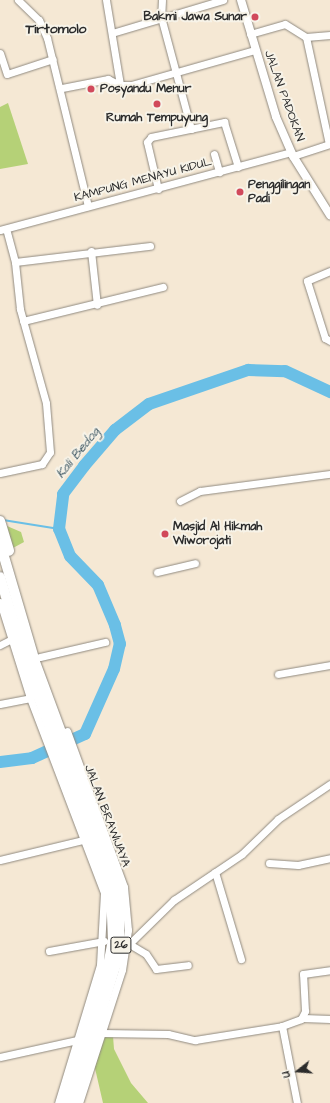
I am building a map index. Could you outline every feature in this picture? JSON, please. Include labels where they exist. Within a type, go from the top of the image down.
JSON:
[{"type":"highway","points":[[0,522],[2,543],[40,657],[57,736]]},
{"type":"highway","name":"JALAN BRAWIJAYA","points":[[2,543],[7,600]]},
{"type":"highway","name":"JALAN BRAWIJAYA","points":[[0,577],[7,600],[77,789],[120,892],[122,939],[116,968],[73,1103]]},
{"type":"highway","name":"JALAN BRAWIJAYA","points":[[64,1103],[108,966],[113,940],[111,892],[88,839],[77,789]]},
{"type":"main road","name":"JALAN PADOKAN","points":[[241,0],[255,50],[292,154],[330,215]]},
{"type":"street","points":[[18,0],[39,20],[53,59],[62,88],[88,206]]},
{"type":"street","points":[[106,0],[120,85]]},
{"type":"street","points":[[162,0],[162,17],[179,73],[190,129]]},
{"type":"street","points":[[112,33],[223,0]]},
{"type":"street","points":[[250,34],[285,24],[306,37],[330,35]]},
{"type":"street","points":[[306,37],[329,144]]},
{"type":"street","points":[[62,88],[108,79],[120,85],[179,73],[255,50]]},
{"type":"street","points":[[0,53],[7,74],[53,59]]},
{"type":"street","points":[[158,189],[148,139],[190,129],[226,123],[238,166]]},
{"type":"street","name":"KAMPUNG MENAYU KIDUL","points":[[3,230],[238,166],[329,144]]},
{"type":"street","points":[[214,154],[219,172]]},
{"type":"street","points":[[0,472],[42,464],[50,452],[46,403],[23,321],[15,262],[3,230]]},
{"type":"street","points":[[15,262],[91,251],[150,246]]},
{"type":"street","points":[[91,251],[97,304]]},
{"type":"street","points":[[330,271],[307,281],[323,333],[330,340]]},
{"type":"street","points":[[23,321],[163,287]]},
{"type":"street","points":[[180,501],[200,491],[330,474]]},
{"type":"street","points":[[157,572],[196,563]]},
{"type":"street","points":[[7,600],[10,640],[30,698],[57,736],[77,789],[124,887],[129,946],[79,1103]]},
{"type":"street","points":[[0,645],[10,640]]},
{"type":"street","points":[[40,657],[105,642]]},
{"type":"street","points":[[278,674],[330,665]]},
{"type":"street","points":[[0,704],[30,698]]},
{"type":"street","points":[[129,946],[174,900],[242,854],[306,797],[330,784]]},
{"type":"street","points":[[0,860],[88,839],[104,893],[104,942],[58,1103]]},
{"type":"street","points":[[269,863],[298,865],[330,858]]},
{"type":"street","points":[[215,872],[241,959]]},
{"type":"street","points":[[49,951],[104,942]]},
{"type":"street","points":[[129,946],[146,954],[156,969],[188,965]]},
{"type":"street","points":[[303,1018],[303,974],[330,970]]},
{"type":"street","points":[[102,1033],[168,1034],[195,1040],[282,1026],[303,1018],[330,1019]]},
{"type":"street","points":[[282,1026],[297,1103]]},
{"type":"street","points":[[0,1057],[77,1040]]},
{"type":"green space","points":[[8,103],[28,164],[0,169],[0,107]]},
{"type":"green space","points":[[7,526],[21,532],[24,542],[13,548]]},
{"type":"green space","points":[[113,1036],[114,1049],[131,1083],[148,1103],[103,1103],[94,1064],[104,1037]]},
{"type":"waterway","name":"Kali Bedog","points":[[0,762],[32,758],[85,734],[114,669],[120,644],[115,625],[98,585],[70,556],[59,529],[63,494],[84,466],[115,430],[149,404],[248,370],[285,371],[330,392]]},
{"type":"waterway","points":[[3,520],[59,529]]},
{"type":"place","name":"Bakmi Jawa Sunar","points":[[255,17]]},
{"type":"place","name":"Posyandu Menur","points":[[91,89]]},
{"type":"place","name":"Rumah Tempuyung","points":[[157,104]]},
{"type":"place","name":"Penggilingan Padi","points":[[240,192]]},
{"type":"place","name":"Masjid Al Hikmah Wiworojati","points":[[165,534]]},
{"type":"district","name":"Tirtomolo","points":[[56,29]]}]
